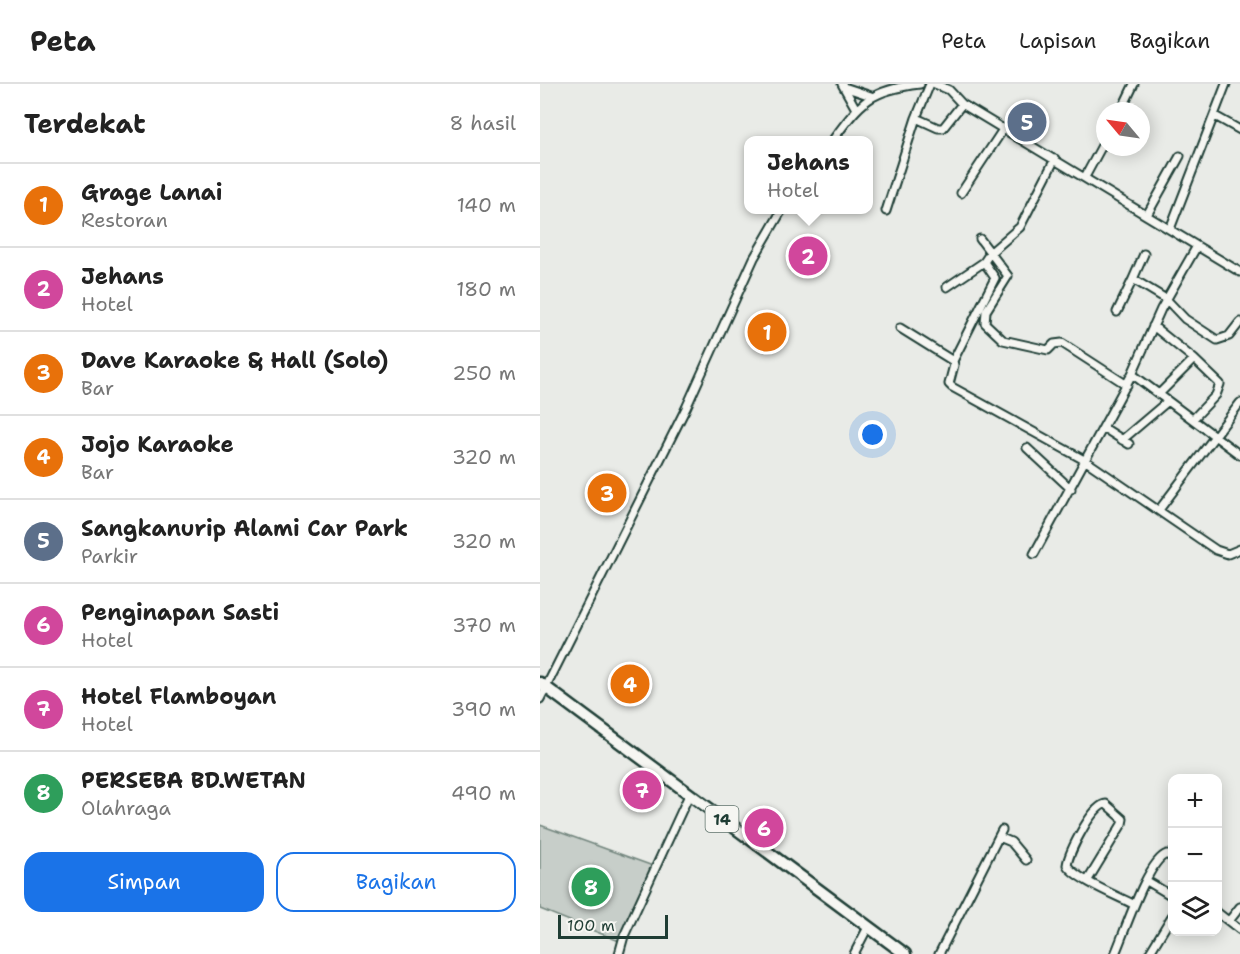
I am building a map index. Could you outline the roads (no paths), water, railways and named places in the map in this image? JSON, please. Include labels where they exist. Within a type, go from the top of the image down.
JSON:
[{"type":"highway","name":"14","points":[[543,686],[622,742],[689,795],[905,954]]},
{"type":"street","points":[[836,136],[856,109],[871,96],[920,84]]},
{"type":"street","points":[[886,211],[916,118],[930,84]]},
{"type":"street","points":[[935,84],[949,90],[962,104],[1148,214],[1240,272]]},
{"type":"street","points":[[1125,102],[1134,84]]},
{"type":"street","points":[[1170,229],[1226,84]]},
{"type":"street","points":[[845,86],[871,96]]},
{"type":"street","points":[[845,86],[856,109]]},
{"type":"street","points":[[916,118],[943,128],[962,104]]},
{"type":"street","points":[[1215,116],[1240,129]]},
{"type":"street","points":[[961,193],[1004,128]]},
{"type":"street","points":[[1085,177],[1096,156]]},
{"type":"street","points":[[1148,214],[1180,156]]},
{"type":"street","points":[[947,287],[984,262],[990,253],[1020,227],[1055,159]]},
{"type":"street","points":[[540,699],[543,686],[686,408],[754,258],[780,214]]},
{"type":"street","points":[[980,239],[1008,276],[986,311],[984,319],[991,329],[1003,340],[1040,349],[1051,349],[1054,344],[1062,343],[1126,385]]},
{"type":"street","points":[[1034,554],[1104,428],[1132,374],[1166,299],[1197,246]]},
{"type":"street","points":[[1117,312],[1144,254]]},
{"type":"street","points":[[984,262],[995,278],[952,361],[954,364],[949,384],[1086,462],[1222,554],[1240,549]]},
{"type":"street","points":[[1133,279],[1166,299],[1185,319],[1217,340],[1229,336],[1240,322]]},
{"type":"street","points":[[1153,326],[1194,359],[1220,384],[1220,389],[1193,419]]},
{"type":"street","points":[[900,328],[952,361]]},
{"type":"street","points":[[1159,394],[1194,359]]},
{"type":"street","points":[[1132,374],[1240,455]]},
{"type":"street","points":[[1122,440],[1168,401]]},
{"type":"street","points":[[1159,510],[1240,403]]},
{"type":"street","points":[[1104,428],[1129,444]]},
{"type":"street","points":[[1027,448],[1071,489]]},
{"type":"street","points":[[619,954],[624,936],[689,795]]},
{"type":"street","points":[[1088,880],[1122,824],[1123,819],[1120,814],[1106,804],[1096,808],[1068,855],[1068,868],[1088,880],[1133,904]]},
{"type":"street","points":[[939,954],[1000,833],[1026,860]]},
{"type":"street","points":[[1115,954],[1129,922],[1133,904],[1161,856],[1168,855]]},
{"type":"street","points":[[1147,880],[1168,893]]},
{"type":"street","points":[[1229,921],[1240,907]]},
{"type":"street","points":[[1222,916],[1240,930]]},
{"type":"street","points":[[1149,954],[1168,924]]},
{"type":"street","points":[[854,954],[868,927]]},
{"type":"place","name":"Sangkanurip Alami Car Park","points":[[1027,122]]},
{"type":"place","name":"Jehans","points":[[808,256]]},
{"type":"place","name":"Grage Lanai","points":[[767,332]]},
{"type":"place","name":"Dave Karaoke & Hall (Solo)","points":[[607,493]]},
{"type":"place","name":"Jojo Karaoke","points":[[630,684]]},
{"type":"place","name":"Hotel Flamboyan","points":[[642,790]]},
{"type":"place","name":"Penginapan Sasti","points":[[764,828]]},
{"type":"place","name":"PERSEBA BD.WETAN","points":[[591,887]]}]
